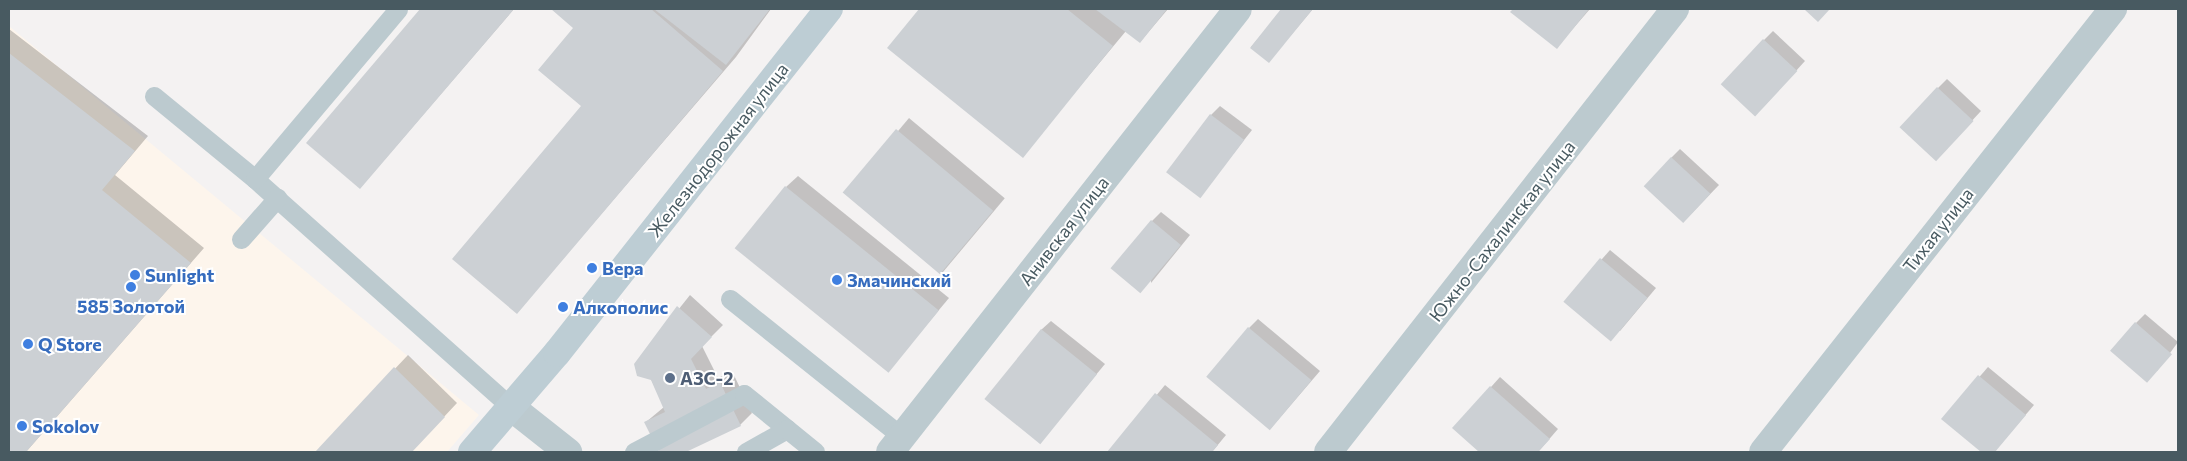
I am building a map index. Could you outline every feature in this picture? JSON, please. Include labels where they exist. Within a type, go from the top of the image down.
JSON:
[{"type":"main road","name":"Железнодорожная улица","points":[[472,452],[511,407],[829,9]]},
{"type":"street","name":"Анивская улица","points":[[896,445],[1238,9]]},
{"type":"street","name":"Южно-Сахалинская улица","points":[[1328,452],[1675,9]]},
{"type":"street","name":"Тихая улица","points":[[1763,452],[2113,9]]},
{"type":"street","points":[[511,407],[568,452]]},
{"type":"lane","points":[[255,179],[398,9]]},
{"type":"lane","points":[[154,96],[277,198],[511,407]]},
{"type":"lane","points":[[241,240],[277,198]]},
{"type":"lane","points":[[730,300],[896,445]]},
{"type":"lane","points":[[634,452],[744,394],[815,452]]},
{"type":"lane","points":[[746,452],[787,429]]},
{"type":"shaded area","points":[[9,26],[479,415],[447,452],[9,452]]},
{"type":"building","points":[[420,9],[514,9],[360,189],[306,143]]},
{"type":"building","points":[[551,9],[651,9],[723,71],[517,314],[452,259],[581,106],[538,70],[573,28]]},
{"type":"building","points":[[654,9],[770,9],[726,65]]},
{"type":"building","points":[[919,9],[1067,9],[1113,46],[1023,158],[887,48]]},
{"type":"building","points":[[1095,9],[1167,9],[1140,43]]},
{"type":"building","points":[[1281,9],[1312,10],[1269,63],[1250,48]]},
{"type":"building","points":[[1513,9],[1589,9],[1557,49],[1510,12]]},
{"type":"building","points":[[1804,9],[1830,9],[1818,22]]},
{"type":"building","points":[[1763,39],[1797,71],[1755,116],[1721,84]]},
{"type":"building","points":[[9,53],[135,151],[102,190],[191,263],[26,452],[9,452]]},
{"type":"building","points":[[1937,87],[1974,121],[1936,161],[1899,127]]},
{"type":"building","points":[[1210,114],[1244,140],[1200,198],[1166,172]]},
{"type":"building","points":[[896,129],[993,211],[940,274],[843,193]]},
{"type":"building","points":[[1671,157],[1710,194],[1683,223],[1644,186]]},
{"type":"building","name":"Змачинский","points":[[785,186],[939,311],[889,373],[735,248]]},
{"type":"building","points":[[1151,220],[1181,245],[1140,293],[1111,268]]},
{"type":"building","points":[[1600,258],[1647,298],[1611,342],[1563,302]]},
{"type":"building","name":"АЗС-2","points":[[677,306],[712,337],[691,359],[706,389],[720,382],[741,426],[686,452],[659,452],[644,422],[665,412],[651,380],[637,376],[634,364]]},
{"type":"building","points":[[2135,322],[2172,354],[2147,383],[2110,351]]},
{"type":"building","points":[[1248,327],[1312,380],[1270,430],[1206,377]]},
{"type":"building","points":[[1041,329],[1097,374],[1040,444],[984,399]]},
{"type":"building","points":[[394,367],[445,417],[412,452],[315,452]]},
{"type":"building","points":[[1978,375],[2026,415],[1995,452],[1981,452],[1941,419]]},
{"type":"building","points":[[1490,386],[1550,439],[1538,452],[1479,452],[1452,428]]},
{"type":"building","points":[[1155,393],[1218,445],[1212,452],[1107,452]]},
{"type":"place","name":"Вера","points":[[592,268]]},
{"type":"place","name":"Sunlight","points":[[135,275]]},
{"type":"place","name":"Змачинский","points":[[837,280]]},
{"type":"place","name":"585 Золотой","points":[[131,287]]},
{"type":"place","name":"Алкополис","points":[[563,307]]},
{"type":"place","name":"Q Store","points":[[28,344]]},
{"type":"place","name":"АЗС-2","points":[[670,378]]},
{"type":"place","name":"Sokolov","points":[[22,426]]}]
